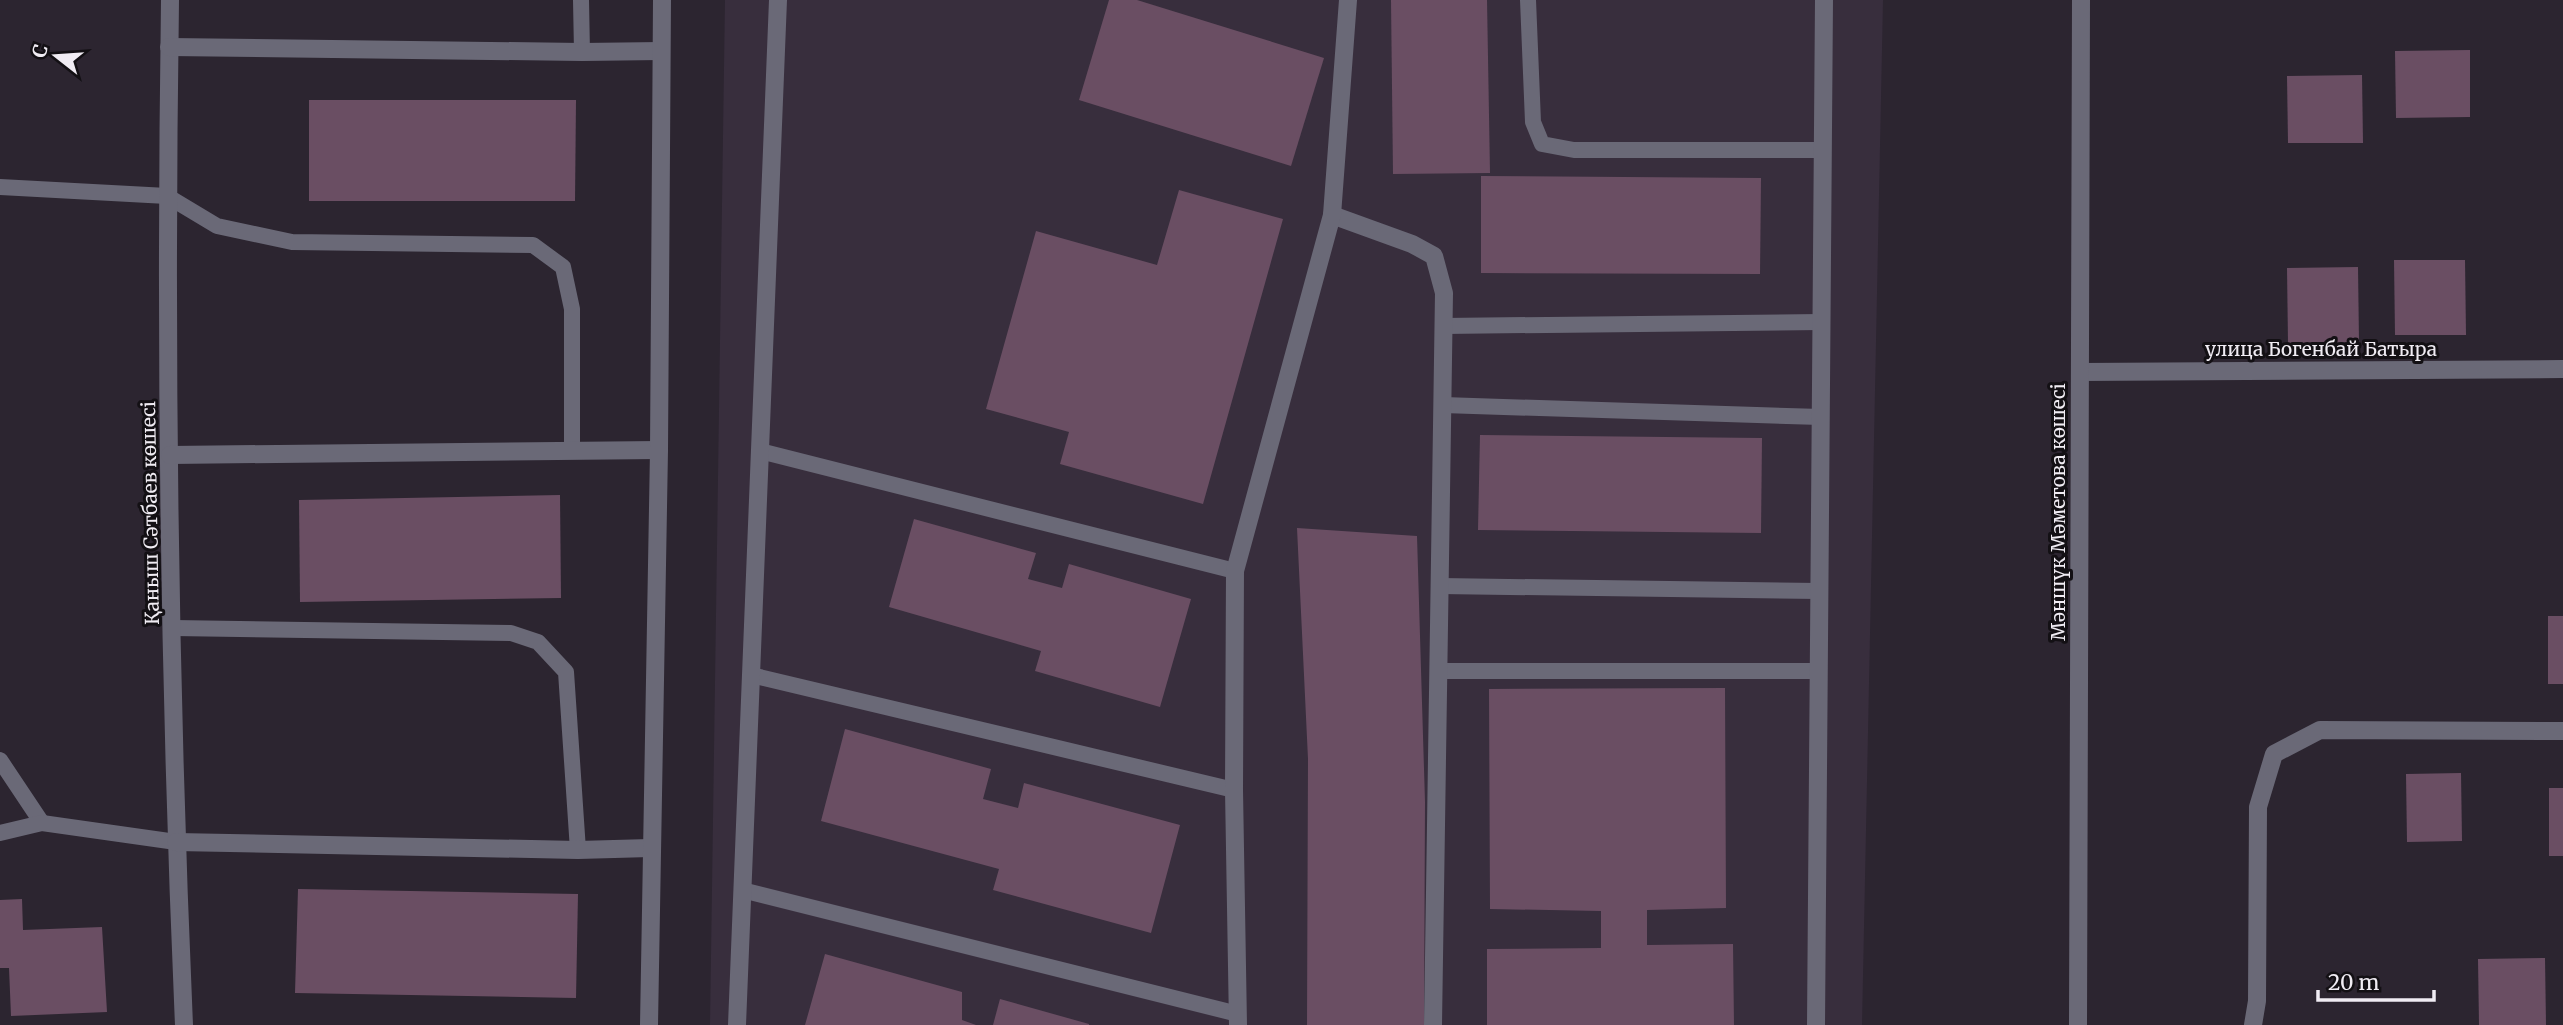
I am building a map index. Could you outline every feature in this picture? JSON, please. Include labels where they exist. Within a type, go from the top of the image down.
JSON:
[{"type":"street","name":"Қаныш Сәтбаев көшесі","points":[[170,0],[167,196],[170,454],[176,842],[184,1025]]},
{"type":"street","points":[[649,1025],[659,450],[662,0]]},
{"type":"street","points":[[737,1025],[778,0]]},
{"type":"street","points":[[1238,1020],[1234,571],[1332,215],[1348,0]]},
{"type":"street","points":[[1816,1025],[1824,0]]},
{"type":"street","name":"Мәншүк Мәметова көшесі","points":[[2078,1025],[2081,0]]},
{"type":"street","points":[[169,47],[662,51]]},
{"type":"street","points":[[1332,215],[1412,244],[1434,256],[1444,293],[1433,1025]]},
{"type":"street","name":"улица Богенбай Батыра","points":[[2080,372],[2563,369]]},
{"type":"street","points":[[170,454],[659,450]]},
{"type":"street","points":[[2253,1025],[2257,1001],[2258,807],[2274,754],[2320,730],[2563,731]]},
{"type":"street","points":[[176,842],[578,850],[650,848]]},
{"type":"lane","points":[[581,0],[582,52]]},
{"type":"lane","points":[[1528,0],[1534,122],[1542,144],[1573,150],[1822,150]]},
{"type":"lane","points":[[0,187],[167,196],[217,226],[292,242],[533,245],[563,267],[572,309],[572,451]]},
{"type":"lane","points":[[1443,326],[1821,322]]},
{"type":"lane","points":[[1443,405],[1821,417]]},
{"type":"lane","points":[[760,451],[1234,571]]},
{"type":"lane","points":[[1440,586],[1819,591]]},
{"type":"lane","points":[[173,628],[511,634],[538,642],[566,672],[578,850]]},
{"type":"lane","points":[[1438,671],[1818,671]]},
{"type":"lane","points":[[751,675],[1234,790]]},
{"type":"lane","points":[[0,760],[42,823]]},
{"type":"lane","points":[[0,833],[42,823],[176,842]]},
{"type":"lane","points":[[742,890],[1238,1020]]},
{"type":"shaded area","points":[[725,0],[1883,0],[1862,1025],[710,1025]]},
{"type":"building","points":[[1109,0],[1137,0],[1324,58],[1291,166],[1079,100]]},
{"type":"building","points":[[1391,0],[1487,0],[1490,173],[1393,174]]},
{"type":"building","points":[[2470,50],[2470,117],[2396,118],[2395,51]]},
{"type":"building","points":[[2362,75],[2363,143],[2288,143],[2287,76]]},
{"type":"building","points":[[309,100],[576,100],[575,201],[309,201]]},
{"type":"building","points":[[1481,176],[1761,178],[1760,274],[1481,273]]},
{"type":"building","points":[[1179,190],[1283,219],[1203,504],[1060,464],[1069,432],[986,409],[1036,231],[1157,265]]},
{"type":"building","points":[[2394,260],[2465,260],[2466,335],[2395,335]]},
{"type":"building","points":[[2358,267],[2359,342],[2288,343],[2287,268]]},
{"type":"building","points":[[1480,435],[1762,438],[1761,533],[1478,530]]},
{"type":"building","points":[[560,495],[561,598],[300,602],[299,500]]},
{"type":"building","points":[[914,519],[1036,553],[1028,579],[1062,588],[1069,564],[1191,599],[1160,707],[1035,671],[1041,651],[889,607]]},
{"type":"building","points":[[1297,528],[1417,536],[1425,802],[1424,1025],[1307,1025],[1308,759]]},
{"type":"building","points":[[2548,616],[2563,616],[2563,684],[2548,684]]},
{"type":"building","points":[[1725,688],[1726,908],[1647,910],[1647,945],[1733,944],[1734,1025],[1487,1025],[1487,949],[1601,948],[1601,911],[1490,909],[1489,689]]},
{"type":"building","points":[[845,729],[991,769],[983,799],[1018,808],[1024,783],[1180,825],[1151,933],[993,890],[999,869],[821,821]]},
{"type":"building","points":[[2461,773],[2462,841],[2407,842],[2406,774]]},
{"type":"building","points":[[2549,788],[2563,788],[2563,856],[2549,856]]},
{"type":"building","points":[[298,889],[578,894],[576,998],[295,993]]},
{"type":"building","points":[[22,899],[23,930],[102,927],[107,1012],[11,1016],[9,968],[0,968],[0,900]]},
{"type":"building","points":[[825,954],[962,992],[962,1020],[976,1025],[805,1025]]},
{"type":"building","points":[[2545,958],[2546,1025],[2479,1025],[2478,959]]},
{"type":"building","points":[[1000,999],[1089,1024],[1089,1025],[993,1025]]}]
